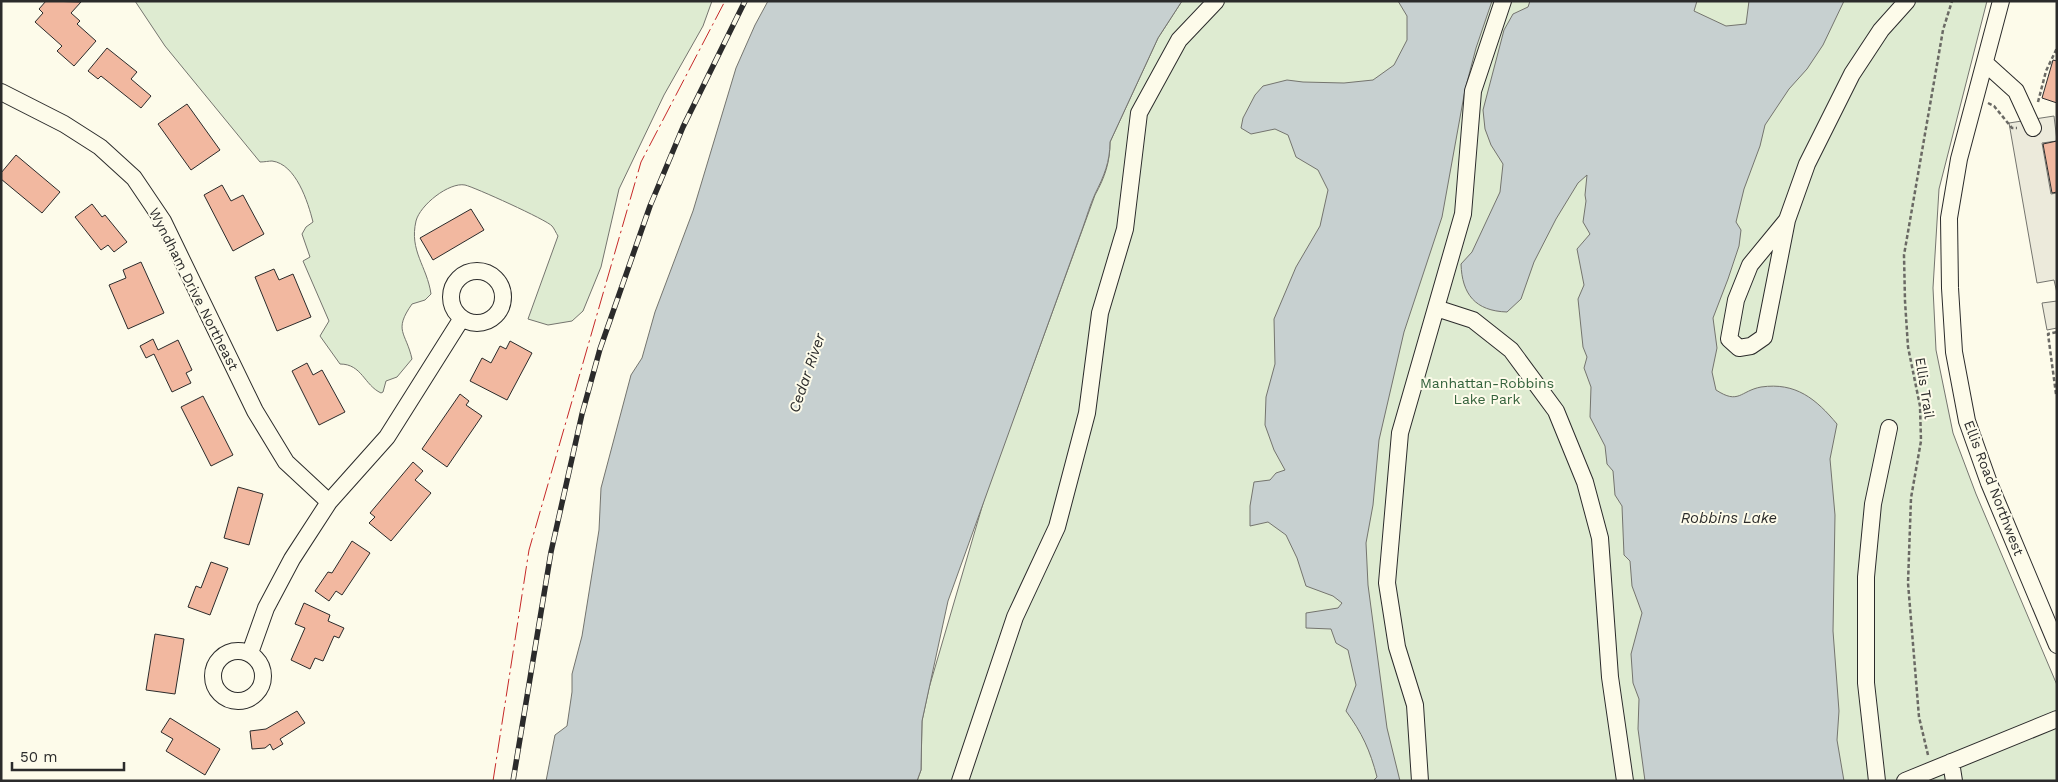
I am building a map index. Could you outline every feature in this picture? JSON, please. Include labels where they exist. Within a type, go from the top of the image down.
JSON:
[{"type":"street","points":[[960,781],[1015,617],[1056,527],[1086,413],[1100,313],[1125,229],[1139,113],[1179,40],[1216,1]]},
{"type":"street","points":[[1420,781],[1415,706],[1397,647],[1387,582],[1400,433],[1463,214],[1473,91],[1503,1]]},
{"type":"street","points":[[1787,220],[1750,265],[1736,300],[1729,339],[1739,348],[1751,346],[1764,337],[1787,220],[1807,164],[1852,74],[1881,30],[1907,1]]},
{"type":"street","name":"Ellis Road Northwest","points":[[2002,1],[1959,160],[1949,218],[1950,288],[1954,352],[1967,421],[1989,483],[2057,644]]},
{"type":"street","points":[[1985,62],[2016,91],[2031,124]]},
{"type":"street","name":"Wyndham Drive Northeast","points":[[1,92],[64,124],[100,147],[134,178],[163,221],[255,411],[286,462],[329,502]]},
{"type":"street","points":[[1436,308],[1473,320],[1511,350],[1556,411],[1585,482],[1600,538],[1610,677],[1625,781]]},
{"type":"street","points":[[250,653],[266,608],[292,559],[329,502],[387,437],[462,318]]},
{"type":"street","points":[[1878,781],[1866,683],[1866,577],[1873,504],[1889,428]]},
{"type":"street","points":[[1905,781],[2057,718]]},
{"type":"street","points":[[1951,762],[1954,781]]},
{"type":"path","name":"Ellis Trail","points":[[1931,770],[1919,717],[1908,583],[1912,498],[1921,441],[1920,406],[1908,347],[1904,255],[1943,30],[1952,1]]},
{"type":"path","points":[[1975,98],[1994,106],[2012,128],[2031,124],[2046,71],[2057,48]]},
{"type":"path","points":[[2056,394],[2048,334],[2057,332]]},
{"type":"green space","points":[[135,1],[712,1],[703,26],[664,95],[619,189],[601,267],[583,311],[572,321],[548,325],[528,319],[558,236],[554,229],[538,217],[482,191],[465,185],[451,187],[429,202],[423,208],[416,221],[415,241],[431,294],[425,300],[412,304],[406,313],[402,326],[412,359],[397,377],[386,381],[381,393],[353,367],[340,364],[320,336],[329,321],[303,261],[310,257],[302,234],[306,227],[313,222],[300,185],[288,169],[280,164],[272,161],[260,162],[165,46]]},
{"type":"green space","name":"Manhattan-Robbins Lake Park","points":[[1182,1],[1987,1],[1939,189],[1933,288],[1936,350],[1953,433],[1976,494],[2057,685],[2057,781],[917,781],[921,770],[922,721],[929,688],[996,459],[1017,409],[1095,195],[1104,176],[1108,163],[1110,142],[1158,38]]},
{"type":"shaded area","points":[[2054,116],[2057,141],[2042,143],[2051,194],[2057,193],[2057,293],[2054,280],[2037,283],[2009,123]]},
{"type":"shaded area","points":[[2057,301],[2057,328],[2047,330],[2042,303]]},
{"type":"water","name":"Cedar River","points":[[768,1],[1182,1],[1158,38],[1110,142],[1108,162],[1104,175],[1090,206],[948,601],[922,721],[921,770],[917,781],[546,781],[555,735],[567,726],[572,692],[572,674],[582,636],[599,530],[601,488],[631,375],[642,358],[655,312],[693,211],[736,68]]},
{"type":"water","points":[[1398,1],[1492,1],[1476,48],[1465,90],[1442,217],[1404,332],[1379,440],[1373,505],[1366,543],[1368,585],[1387,728],[1400,781],[1373,781],[1377,777],[1368,750],[1361,734],[1346,711],[1356,685],[1348,650],[1336,643],[1331,629],[1306,628],[1306,613],[1338,608],[1342,603],[1333,596],[1306,586],[1297,558],[1286,535],[1268,522],[1250,526],[1250,506],[1254,482],[1270,480],[1276,473],[1285,470],[1274,450],[1265,425],[1266,397],[1275,364],[1274,319],[1296,267],[1320,226],[1328,190],[1318,170],[1296,157],[1288,135],[1275,129],[1251,134],[1241,128],[1243,118],[1255,95],[1263,86],[1287,80],[1344,83],[1373,80],[1394,65],[1407,40],[1407,16]]},
{"type":"water","name":"Robbins Lake","points":[[1530,1],[1697,1],[1694,11],[1726,26],[1746,24],[1749,1],[1844,1],[1823,45],[1807,69],[1789,89],[1765,125],[1760,146],[1744,189],[1736,222],[1741,230],[1739,246],[1713,318],[1717,348],[1712,372],[1716,390],[1724,394],[1735,397],[1761,387],[1785,387],[1804,394],[1813,400],[1837,424],[1830,459],[1835,515],[1833,631],[1839,711],[1837,740],[1844,781],[1645,781],[1638,729],[1639,699],[1633,683],[1631,654],[1642,613],[1632,586],[1630,561],[1624,555],[1622,506],[1615,495],[1613,471],[1607,464],[1605,446],[1590,417],[1591,387],[1584,368],[1587,357],[1583,347],[1578,299],[1584,285],[1577,249],[1590,234],[1583,222],[1587,175],[1578,183],[1556,219],[1534,262],[1521,299],[1507,312],[1486,308],[1472,299],[1464,284],[1462,275],[1461,264],[1472,252],[1500,192],[1503,164],[1491,145],[1485,129],[1483,110],[1504,30],[1513,14],[1528,7]]},
{"type":"building","points":[[46,1],[81,2],[71,13],[80,21],[77,24],[96,41],[74,66],[57,51],[62,46],[35,22],[43,13],[39,9]]},
{"type":"building","points":[[107,48],[137,72],[131,79],[151,96],[141,108],[101,76],[98,79],[88,71]]},
{"type":"building","points":[[2053,60],[2057,61],[2057,103],[2042,98]]},
{"type":"building","points":[[187,104],[220,150],[191,170],[158,124]]},
{"type":"building","points":[[2057,141],[2057,192],[2052,193],[2043,144]]},
{"type":"building","points":[[16,155],[60,192],[42,213],[1,179],[1,173]]},
{"type":"building","points":[[222,185],[231,201],[243,195],[264,234],[233,251],[204,195]]},
{"type":"building","points":[[92,204],[102,217],[105,215],[127,242],[114,252],[108,245],[101,250],[75,217]]},
{"type":"building","points":[[471,209],[484,230],[433,260],[420,238]]},
{"type":"building","points":[[141,262],[164,313],[128,329],[109,285],[126,278],[123,270]]},
{"type":"building","points":[[274,269],[279,280],[293,274],[311,317],[277,331],[255,277]]},
{"type":"building","points":[[153,339],[158,350],[178,340],[192,370],[186,373],[191,383],[172,392],[154,354],[146,358],[140,346]]},
{"type":"building","points":[[510,341],[532,353],[507,400],[470,381],[482,358],[491,363],[500,346],[506,349]]},
{"type":"building","points":[[307,363],[313,375],[322,370],[345,412],[319,425],[292,371]]},
{"type":"building","points":[[460,394],[469,401],[466,405],[482,416],[447,467],[422,449]]},
{"type":"building","points":[[203,396],[233,455],[211,466],[181,407]]},
{"type":"building","points":[[413,462],[423,471],[415,480],[431,493],[391,541],[369,523],[375,517],[370,513]]},
{"type":"building","points":[[238,487],[263,494],[249,545],[224,538]]},
{"type":"building","points":[[352,541],[370,553],[342,595],[336,591],[329,601],[315,591],[328,572],[332,573]]},
{"type":"building","points":[[211,562],[228,568],[210,615],[188,607],[196,586],[201,588]]},
{"type":"building","points":[[304,603],[330,615],[328,621],[344,628],[339,638],[334,636],[323,661],[315,658],[310,669],[291,660],[305,628],[295,624]]},
{"type":"building","points":[[155,634],[184,639],[175,694],[146,690]]},
{"type":"building","points":[[297,711],[305,723],[280,739],[283,744],[273,750],[270,744],[265,748],[252,749],[250,731],[266,729]]},
{"type":"building","points":[[170,718],[220,749],[205,775],[166,751],[173,739],[161,732]]},
{"type":"railway","points":[[513,781],[551,552],[582,414],[600,349],[650,206],[683,127],[745,1]]},
{"type":"power","points":[[493,781],[529,550],[641,162],[725,1]]}]
